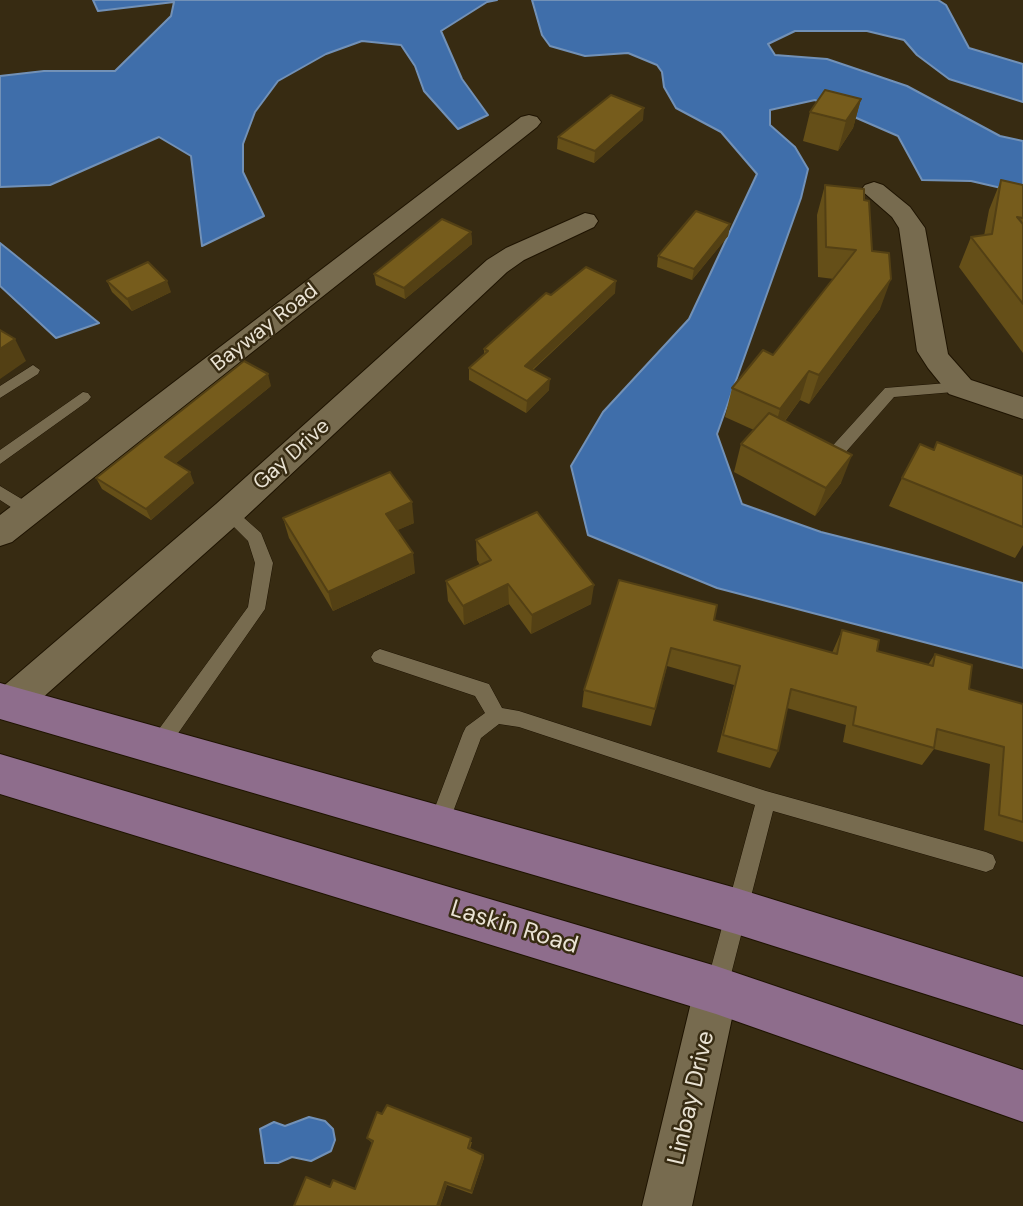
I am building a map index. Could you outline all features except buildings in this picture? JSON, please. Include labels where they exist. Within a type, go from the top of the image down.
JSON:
[{"type":"main road","points":[[5,702],[736,911],[1023,1001]]},
{"type":"main road","name":"Laskin Road","points":[[0,774],[716,990],[1023,1096]]},
{"type":"street","name":"Bayway Road","points":[[0,533],[530,122]]},
{"type":"street","points":[[874,190],[901,212],[912,229],[932,351],[947,374],[960,387],[1023,408]]},
{"type":"street","name":"Gay Drive","points":[[5,702],[228,513],[497,266],[585,221]]},
{"type":"street","name":"Linbay Drive","points":[[667,1206],[716,990]]},
{"type":"lane","points":[[0,393],[33,370]]},
{"type":"lane","points":[[832,457],[890,392],[960,387]]},
{"type":"lane","points":[[0,458],[83,397]]},
{"type":"lane","points":[[0,492],[29,511]]},
{"type":"lane","points":[[158,746],[256,609],[264,563],[254,538],[228,513]]},
{"type":"lane","points":[[380,657],[482,690],[496,715]]},
{"type":"lane","points":[[438,826],[472,733],[496,715],[519,719],[766,800],[986,862]]},
{"type":"lane","points":[[716,990],[736,911],[757,844],[766,800]]},
{"type":"water","points":[[93,0],[497,0],[487,2],[441,31],[462,79],[488,115],[458,129],[424,91],[415,66],[401,45],[362,41],[326,54],[278,81],[255,112],[243,144],[243,172],[264,216],[202,246],[191,156],[159,137],[50,185],[0,187],[0,76],[44,71],[115,71],[171,16],[174,2],[98,11]]},
{"type":"water","points":[[532,0],[938,0],[946,5],[969,48],[1023,64],[1023,102],[949,79],[917,55],[904,40],[867,31],[795,31],[768,44],[775,55],[827,59],[907,86],[1000,136],[1023,141],[1023,193],[971,181],[922,180],[898,136],[815,100],[770,110],[770,125],[795,147],[808,169],[801,198],[717,434],[742,504],[821,532],[1023,583],[1023,668],[717,588],[588,535],[571,466],[603,412],[689,319],[757,174],[721,132],[676,108],[664,87],[662,72],[657,65],[628,53],[585,56],[550,46],[542,35]]},
{"type":"water","points":[[0,243],[99,323],[56,338],[0,286]]},
{"type":"water","points":[[309,1117],[325,1121],[333,1129],[335,1140],[331,1151],[311,1161],[292,1157],[278,1163],[265,1163],[260,1129],[274,1122],[285,1126]]}]
